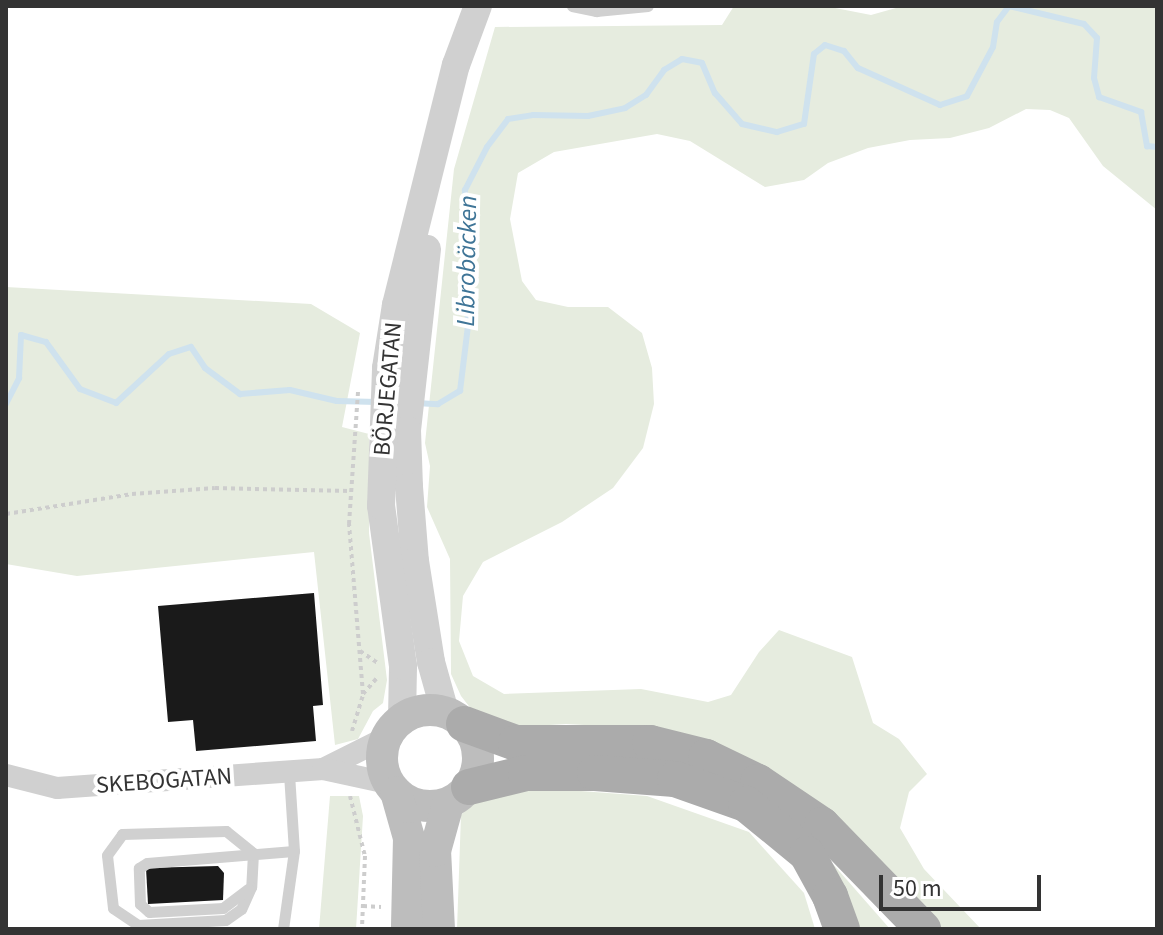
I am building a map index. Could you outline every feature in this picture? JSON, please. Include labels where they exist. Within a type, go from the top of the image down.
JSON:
[{"type":"main road","points":[[407,929],[409,838],[382,760],[395,728],[428,710],[455,718],[494,738],[516,743],[650,743],[706,757],[758,782],[822,825],[923,929]]},
{"type":"main road","points":[[439,929],[435,851],[459,795],[478,761],[472,735],[455,718]]},
{"type":"main road","points":[[392,787],[420,806],[526,773],[595,773],[675,779],[746,804],[807,854],[830,896],[842,929]]},
{"type":"street","name":"BÖRJEGATAN","points":[[395,728],[403,666],[381,506],[381,427],[386,372],[420,287],[456,65],[478,6]]},
{"type":"street","name":"BÖRJEGATAN","points":[[381,427],[415,561],[431,662],[455,718]]},
{"type":"street","points":[[350,764],[395,728]]},
{"type":"street","name":"SKEBOGATAN","points":[[6,775],[57,788],[289,773],[350,764],[392,787]]},
{"type":"lane","points":[[572,6],[596,11],[648,6]]},
{"type":"lane","points":[[283,929],[294,851],[289,773]]},
{"type":"lane","points":[[226,831],[253,853],[251,887],[241,909],[225,920],[138,925],[113,908],[107,855],[122,834],[226,831]]},
{"type":"lane","points":[[251,887],[223,908],[149,912],[140,904],[139,868],[147,863],[220,860],[253,853],[294,851]]},
{"type":"path","points":[[363,694],[349,524],[351,491],[381,427],[386,372]]},
{"type":"path","points":[[6,514],[132,494],[215,488],[351,491]]},
{"type":"path","points":[[362,929],[365,856],[351,800],[353,720],[363,694],[386,668]]},
{"type":"shaded area","points":[[734,6],[825,6],[871,15],[903,6],[1157,6],[1157,210],[1103,166],[1069,118],[1050,110],[1026,109],[989,128],[950,138],[910,140],[868,148],[828,163],[804,180],[765,187],[690,141],[657,134],[554,152],[518,173],[510,219],[522,281],[536,300],[568,307],[608,307],[642,333],[652,368],[654,404],[643,448],[613,488],[562,522],[483,562],[463,596],[459,641],[473,676],[504,694],[641,689],[708,702],[731,695],[759,652],[779,630],[852,657],[873,723],[899,739],[927,774],[909,792],[900,828],[924,869],[981,929],[936,929],[639,728],[566,724],[500,728],[483,724],[461,696],[451,674],[450,559],[427,507],[430,466],[425,443],[454,169],[495,27],[722,25]]},
{"type":"shaded area","points":[[6,287],[311,304],[360,333],[342,427],[369,434],[369,533],[387,680],[383,703],[373,711],[358,739],[335,745],[314,552],[77,576],[6,564]]},
{"type":"shaded area","points":[[528,787],[647,796],[749,832],[804,893],[815,929],[457,929],[461,815],[479,795]]},
{"type":"shaded area","points":[[330,796],[359,796],[363,816],[356,929],[319,929]]},
{"type":"shaded area","points":[[833,864],[890,929],[851,929]]},
{"type":"building","points":[[314,593],[323,705],[313,706],[316,741],[196,751],[193,720],[168,722],[158,606]]},
{"type":"building","points":[[218,866],[224,873],[223,900],[148,904],[146,868]]},
{"type":"waterway","name":"Librobäcken","points":[[416,403],[438,404],[460,391],[468,326],[465,190],[487,147],[508,119],[533,115],[588,116],[625,108],[646,95],[664,70],[682,59],[702,63],[715,93],[742,124],[777,132],[804,124],[814,54],[825,45],[844,51],[858,68],[940,105],[967,96],[993,47],[997,22],[1009,6],[1084,24],[1097,38],[1094,78],[1099,97],[1141,112],[1147,146],[1157,147]]},
{"type":"waterway","name":"Librobäcken","points":[[6,404],[19,378],[21,335],[46,342],[80,389],[116,403],[169,354],[191,347],[205,368],[240,394],[290,390],[337,401],[377,402]]}]
